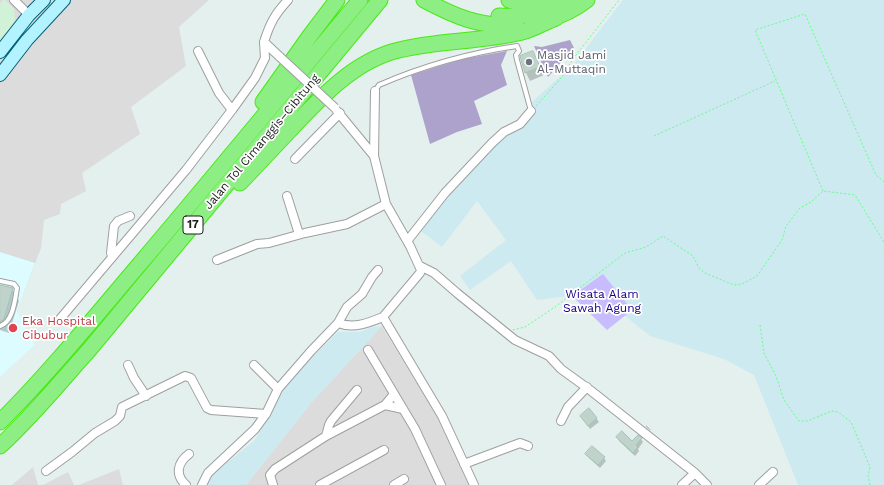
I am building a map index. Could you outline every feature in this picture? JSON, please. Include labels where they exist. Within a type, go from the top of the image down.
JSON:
[{"type":"highway","points":[[203,189],[309,37],[337,0]]},
{"type":"highway","name":"Jalan Tol Cimanggis–Cibitung","points":[[0,422],[29,393],[65,352],[360,0]]},
{"type":"highway","name":"Jalan Tol Cimanggis–Cibitung","points":[[0,446],[47,397],[134,296],[380,0]]},
{"type":"highway","points":[[424,0],[451,14],[477,23],[501,26],[532,25],[556,18]]},
{"type":"highway","points":[[445,0],[455,5],[480,13],[501,16],[530,15],[548,9],[565,0]]},
{"type":"highway","points":[[509,0],[531,6],[547,6],[565,0]]},
{"type":"highway","points":[[134,296],[319,99],[338,82],[356,70],[375,59],[397,50],[523,32],[556,18],[578,7],[587,0]]},
{"type":"street","points":[[14,0],[29,15]]},
{"type":"street","points":[[0,75],[27,40],[64,0]]},
{"type":"street","points":[[60,319],[110,252],[126,243],[186,170],[255,78],[265,58],[264,42],[269,24],[288,0]]},
{"type":"street","points":[[0,52],[38,2]]},
{"type":"street","points":[[264,42],[338,111],[374,156]]},
{"type":"street","points":[[198,51],[220,93],[232,110]]},
{"type":"street","points":[[338,323],[349,326],[362,324],[383,317],[420,273],[420,266],[408,240],[386,204],[374,156],[375,91]]},
{"type":"street","points":[[295,159],[338,111]]},
{"type":"street","points":[[408,240],[445,193],[492,143],[506,131],[520,124],[531,111]]},
{"type":"street","points":[[288,196],[299,234]]},
{"type":"street","points":[[217,260],[256,244],[269,243],[299,234],[347,224],[386,204]]},
{"type":"street","points":[[110,252],[114,226],[118,221],[130,216]]},
{"type":"street","points":[[420,266],[434,273],[515,340],[549,356],[561,369],[587,387],[695,473],[707,485]]},
{"type":"street","points":[[202,485],[208,473],[255,429],[266,414],[278,389],[311,350],[338,323],[347,307],[362,294],[378,270]]},
{"type":"street","points":[[383,317],[442,416],[474,485]]},
{"type":"street","points":[[368,350],[415,429],[441,485]]},
{"type":"street","points":[[128,364],[134,378],[146,396]]},
{"type":"street","points":[[254,365],[278,389]]},
{"type":"street","points":[[46,470],[72,452],[95,433],[115,421],[120,416],[122,407],[185,376],[191,378],[207,408],[211,410],[266,414]]},
{"type":"street","points":[[561,421],[568,406],[587,387]]},
{"type":"street","points":[[326,436],[331,421],[357,390]]},
{"type":"street","points":[[273,485],[270,475],[276,469],[326,436],[385,405],[394,394]]},
{"type":"street","points":[[385,405],[403,409]]},
{"type":"street","points":[[464,464],[520,443],[528,446]]},
{"type":"street","points":[[320,485],[384,450]]},
{"type":"street","points":[[186,485],[178,476],[182,462],[189,454]]},
{"type":"street","points":[[759,485],[773,472]]},
{"type":"street","points":[[682,485],[695,473]]},
{"type":"street","points":[[394,485],[404,479]]},
{"type":"lane","points":[[375,91],[379,85],[428,65],[459,57],[517,46],[519,51],[516,55],[531,111]]},
{"type":"lane","points":[[0,281],[14,284],[17,288],[9,319],[4,325],[0,326]]},
{"type":"path","points":[[531,111],[562,77],[586,41],[619,0]]},
{"type":"path","points":[[823,191],[755,30],[805,14],[876,175],[884,182]]},
{"type":"path","points":[[654,136],[776,80]]},
{"type":"path","points":[[505,332],[525,326],[555,307],[625,253],[646,247],[663,236],[693,256],[699,268],[705,273],[734,285],[742,284],[757,276],[782,240],[786,226],[800,208],[811,202],[823,191],[855,195],[884,242]]},
{"type":"path","points":[[760,325],[764,353],[776,376],[784,400],[800,421],[807,421],[832,411],[838,412],[851,422],[870,467],[868,476],[870,485]]},
{"type":"shaded area","points":[[0,0],[209,0],[179,27],[186,66],[131,107],[140,134],[82,173],[86,191],[61,204],[60,214],[44,220],[41,248],[17,311],[35,345],[0,377]]},
{"type":"shaded area","points":[[3,0],[5,0],[14,9],[15,21],[0,40],[0,4]]},
{"type":"shaded area","points":[[570,40],[574,48],[548,77],[534,46],[542,47]]},
{"type":"shaded area","points":[[507,51],[501,65],[507,85],[474,101],[482,124],[457,132],[430,144],[411,75],[462,59]]},
{"type":"shaded area","name":"Eka Hospital Cibubur","points":[[0,252],[35,263],[17,311],[35,345],[0,377]]},
{"type":"shaded area","points":[[382,326],[437,417],[468,485],[246,485],[311,403]]},
{"type":"shaded area","points":[[33,467],[38,485],[12,485]]},
{"type":"shaded area","points":[[119,469],[123,485],[79,485]]},
{"type":"shaded area","points":[[68,472],[74,485],[43,485]]},
{"type":"green space","points":[[623,0],[884,0],[884,485],[798,485],[754,375],[724,359],[650,336],[619,311],[577,295],[537,300],[511,261],[470,290],[460,276],[506,240],[477,201],[442,247],[417,228],[517,123],[534,100],[573,65]]},
{"type":"green space","name":"Wisata Alam Sawah Agung","points":[[603,274],[632,310],[607,330],[572,296]]},
{"type":"green space","points":[[382,326],[311,403],[246,485],[204,485],[208,478],[254,441],[266,422],[278,395],[302,367],[338,332],[360,332],[372,327]]},
{"type":"building","name":"Masjid Jami Al-Muttaqin","points":[[533,51],[540,67],[525,73],[520,56]]},
{"type":"building","points":[[0,285],[13,288],[4,319],[0,322]]},
{"type":"building","points":[[589,408],[597,418],[588,426],[580,416]]},
{"type":"building","points":[[622,431],[632,441],[638,435],[642,438],[636,445],[638,447],[633,453],[616,437]]},
{"type":"building","points":[[592,446],[605,457],[598,465],[585,454]]},
{"type":"place","name":"Masjid Jami Al-Muttaqin","points":[[529,62]]},
{"type":"place","name":"Eka Hospital Cibubur","points":[[13,328]]}]
